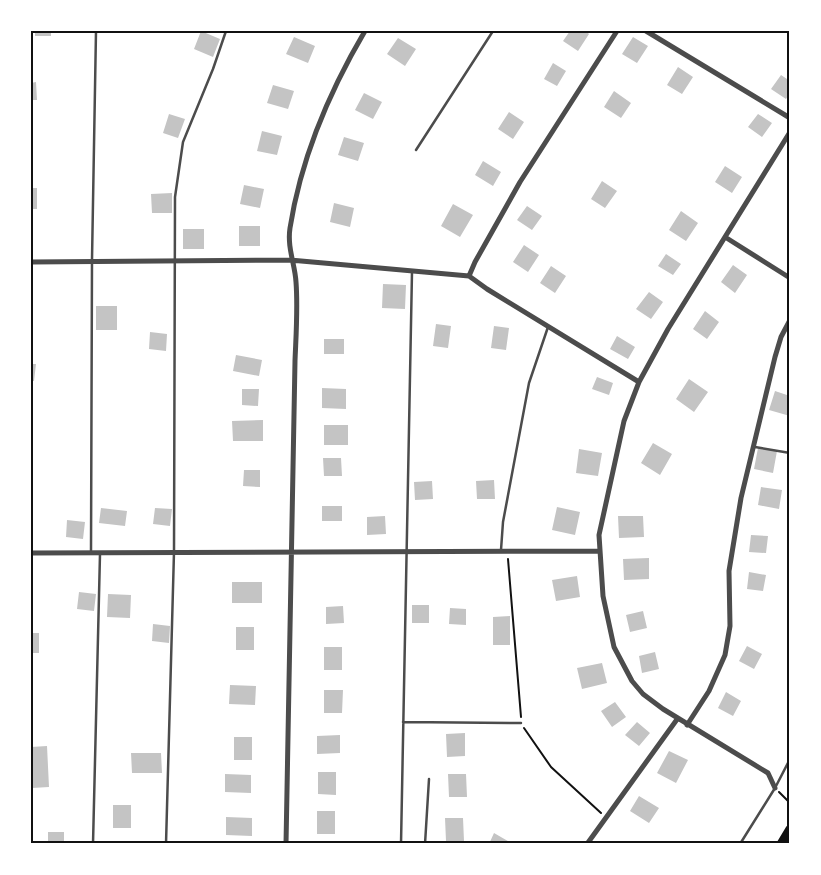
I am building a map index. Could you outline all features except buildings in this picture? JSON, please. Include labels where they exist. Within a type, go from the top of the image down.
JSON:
[{"type":"main road","points":[[781,844],[790,829]]},
{"type":"street","points":[[286,844],[290,553],[297,318],[296,279],[290,260],[290,230],[309,152],[333,88],[365,31]]},
{"type":"street","points":[[469,276],[474,262],[520,182],[617,31]]},
{"type":"street","points":[[646,31],[790,118]]},
{"type":"street","points":[[775,788],[768,774],[687,725],[643,694],[622,665],[614,647],[603,596],[600,535],[624,421],[639,382],[668,329],[790,132]]},
{"type":"street","points":[[725,237],[790,278]]},
{"type":"street","points":[[31,262],[92,260],[174,262],[290,260],[469,276],[639,382]]},
{"type":"street","points":[[687,725],[709,690],[725,655],[730,626],[730,571],[741,498],[777,350],[790,320]]},
{"type":"street","points":[[31,553],[504,553],[600,551]]},
{"type":"street","points":[[587,844],[678,718]]},
{"type":"lane","points":[[91,554],[92,260],[96,31]]},
{"type":"lane","points":[[166,844],[174,552],[175,197],[183,142],[213,69],[226,31]]},
{"type":"lane","points":[[416,150],[493,31]]},
{"type":"lane","points":[[402,844],[412,270]]},
{"type":"lane","points":[[504,553],[503,522],[529,383],[548,327]]},
{"type":"lane","points":[[753,447],[790,453]]},
{"type":"lane","points":[[93,844],[100,554]]},
{"type":"lane","points":[[404,722],[521,723]]},
{"type":"lane","points":[[740,844],[775,788],[790,759]]},
{"type":"lane","points":[[425,844],[429,779]]},
{"type":"path","points":[[504,553],[521,723],[551,767],[606,818]]},
{"type":"path","points":[[775,788],[790,803]]}]
